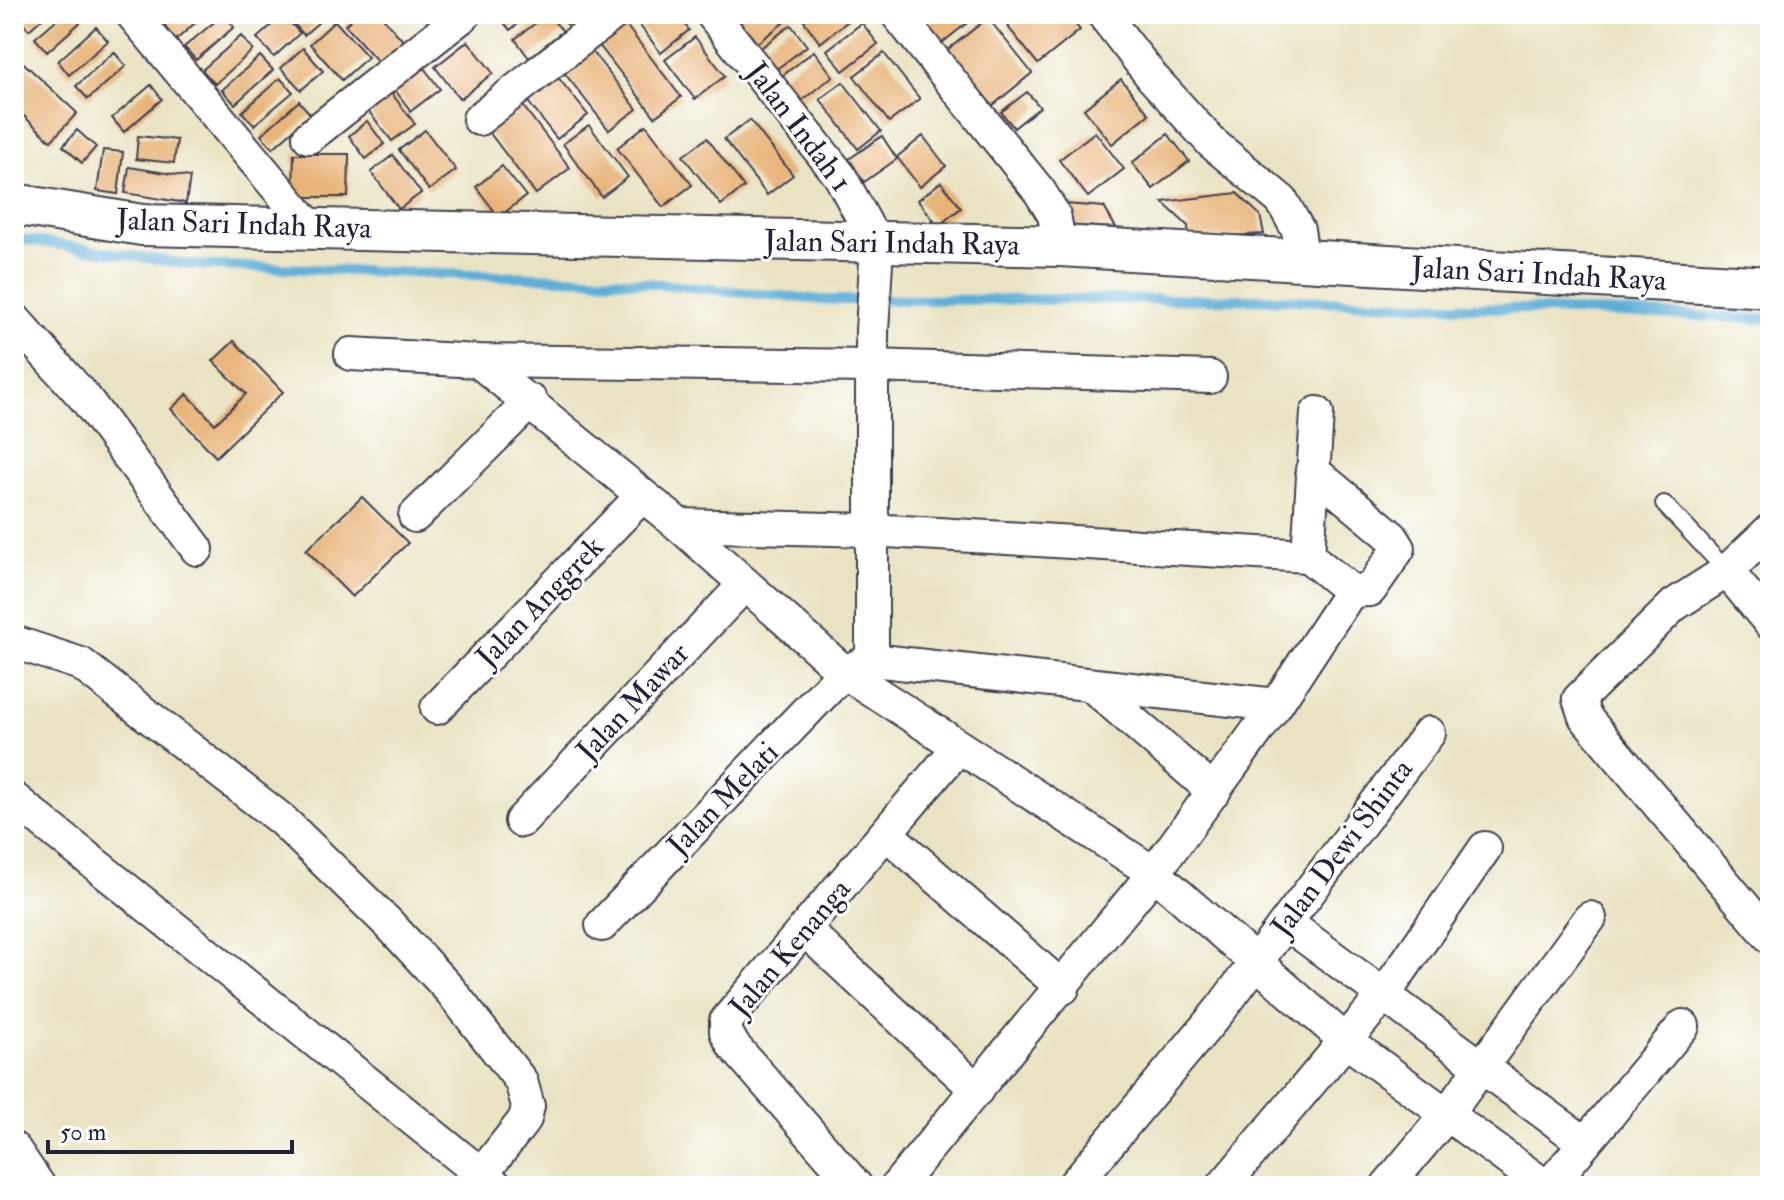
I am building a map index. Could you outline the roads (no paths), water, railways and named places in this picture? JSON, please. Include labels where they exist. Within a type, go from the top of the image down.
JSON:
[{"type":"street","points":[[132,14],[310,227]]},
{"type":"street","points":[[309,137],[465,14]]},
{"type":"street","points":[[479,119],[613,14]]},
{"type":"street","name":"Jalan Indah 1","points":[[712,14],[840,176],[877,255]]},
{"type":"street","points":[[897,14],[1040,192],[1054,215],[1060,246]]},
{"type":"street","points":[[1103,14],[1152,77],[1212,143],[1282,201],[1298,230],[1303,262]]},
{"type":"street","name":"Jalan Sari Indah Raya","points":[[14,204],[142,225],[310,227],[877,255],[1060,246],[1770,287]]},
{"type":"street","points":[[858,666],[870,530],[872,331],[877,255]]},
{"type":"street","points":[[14,319],[85,398],[197,549]]},
{"type":"street","points":[[351,354],[478,361],[872,366],[1210,377]]},
{"type":"street","points":[[478,361],[531,401],[745,584],[858,666],[958,748],[1154,873],[1346,1041],[1547,1186],[1683,1026]]},
{"type":"street","points":[[415,516],[531,401]]},
{"type":"street","points":[[1308,556],[1317,413]]},
{"type":"street","points":[[679,525],[870,530],[1308,556],[1351,591],[1370,590],[1399,548],[1392,537],[1312,470]]},
{"type":"street","name":"Jalan Anggrek","points":[[437,708],[642,496]]},
{"type":"street","points":[[1770,530],[1727,571],[1674,605],[1581,694],[1579,706],[1770,937]]},
{"type":"street","points":[[1727,571],[1770,623]]},
{"type":"street","name":"Jalan Mawar","points":[[521,821],[745,584]]},
{"type":"street","points":[[897,1186],[1063,988],[1154,873],[1276,705],[1351,591]]},
{"type":"street","points":[[14,642],[81,664],[282,820],[450,990],[521,1081],[528,1106],[525,1119],[489,1180],[14,799]]},
{"type":"street","points":[[858,666],[1091,685],[1276,705]]},
{"type":"street","name":"Jalan Melati","points":[[602,925],[858,666]]},
{"type":"street","points":[[1091,685],[1214,792]]},
{"type":"street","name":"Jalan Dewi Shinta","points":[[1073,1186],[1256,963],[1429,733]]},
{"type":"street","name":"Jalan Kenanga","points":[[856,1186],[733,1045],[726,1032],[726,1021],[958,748]]},
{"type":"street","points":[[887,834],[1063,988]]},
{"type":"street","points":[[1223,1186],[1384,995],[1485,848]]},
{"type":"street","points":[[1387,1186],[1448,1113],[1590,918]]},
{"type":"street","points":[[1286,923],[1585,1143]]},
{"type":"street","points":[[804,929],[977,1090]]},
{"type":"street","points":[[14,1149],[39,1186]]},
{"type":"lane","points":[[1664,504],[1727,571]]},
{"type":"waterway","points":[[14,238],[193,265],[617,280],[823,300],[1271,299],[1770,319]]}]
